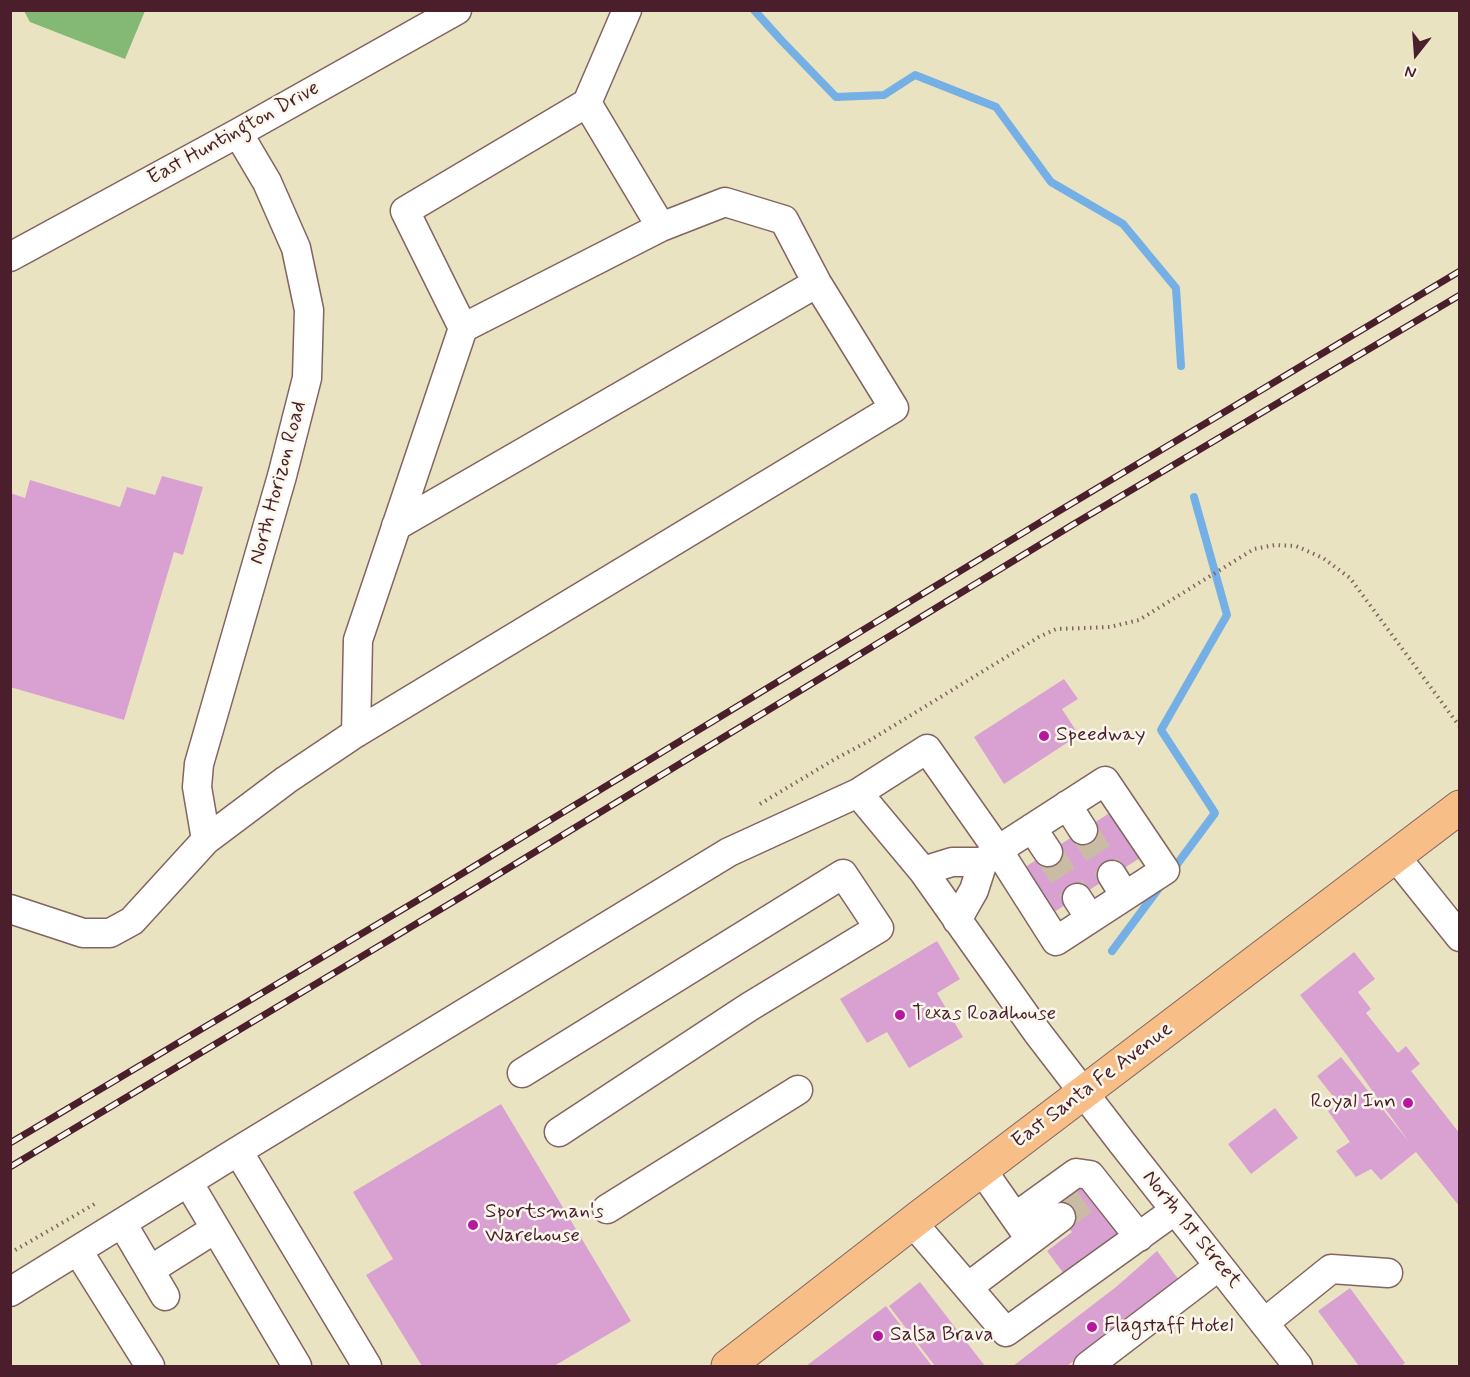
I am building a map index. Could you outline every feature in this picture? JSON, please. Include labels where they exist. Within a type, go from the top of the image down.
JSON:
[{"type":"main road","name":"East Santa Fe Avenue","points":[[728,1366],[1460,807]]},
{"type":"street","name":"East Huntington Drive","points":[[10,257],[238,133],[456,10]]},
{"type":"street","points":[[463,328],[405,211],[587,103],[627,10]]},
{"type":"street","points":[[587,103],[661,227]]},
{"type":"street","name":"North Horizon Road","points":[[206,840],[196,787],[199,764],[282,476],[307,378],[309,310],[296,248],[267,182],[238,133]]},
{"type":"street","points":[[10,909],[82,933],[110,933],[132,921],[206,840],[286,780],[356,733],[894,408],[817,283],[784,220],[724,202],[661,227],[463,328],[358,640],[356,733]]},
{"type":"street","points":[[396,526],[817,283]]},
{"type":"street","points":[[10,1292],[729,852],[858,793],[927,748],[990,856],[1056,941],[1083,908],[1119,886],[1165,870],[1106,781],[990,856],[952,862],[923,871]]},
{"type":"street","name":"North 1st Street","points":[[858,793],[923,871],[1037,1032],[1174,1211],[1298,1366]]},
{"type":"street","points":[[1067,805],[1083,830]]},
{"type":"street","points":[[1032,828],[1048,852]]},
{"type":"street","points":[[957,920],[990,856]]},
{"type":"street","points":[[1395,856],[1460,937]]},
{"type":"street","points":[[522,1073],[843,874],[879,928],[749,1007],[558,1132]]},
{"type":"street","points":[[607,1209],[798,1090]]},
{"type":"street","points":[[238,1151],[367,1366]]},
{"type":"street","points":[[982,1170],[1023,1228]]},
{"type":"street","points":[[968,1287],[1076,1173],[1090,1175],[1095,1192],[1140,1236]]},
{"type":"street","points":[[188,1182],[297,1366]]},
{"type":"street","points":[[913,1223],[1006,1332],[1174,1211]]},
{"type":"street","points":[[1023,1228],[1061,1217]]},
{"type":"street","points":[[122,1223],[165,1296]]},
{"type":"street","points":[[150,1270],[215,1229]]},
{"type":"street","points":[[78,1251],[150,1366]]},
{"type":"street","points":[[1088,1366],[1219,1266]]},
{"type":"street","points":[[1264,1323],[1331,1269],[1388,1273]]},
{"type":"green space","points":[[24,11],[145,11],[125,59],[30,22]]},
{"type":"building","points":[[162,476],[203,487],[183,555],[174,552],[124,720],[10,687],[10,493],[25,498],[30,480],[120,507],[127,487],[155,495]]},
{"type":"building","points":[[1064,679],[1078,699],[1062,709],[1079,735],[1004,784],[974,737]]},
{"type":"building","points":[[1111,812],[1140,858],[1051,914],[1022,869]]},
{"type":"building","name":"Texas Roadhouse","points":[[937,941],[960,979],[937,993],[963,1037],[909,1068],[887,1032],[867,1043],[840,999]]},
{"type":"building","name":"Royal Inn","points":[[1354,952],[1375,979],[1358,992],[1371,1009],[1366,1013],[1398,1053],[1406,1046],[1420,1064],[1411,1071],[1460,1134],[1460,1207],[1416,1152],[1381,1180],[1371,1169],[1356,1177],[1336,1151],[1350,1142],[1328,1111],[1339,1104],[1317,1076],[1341,1057],[1409,1142],[1346,1054],[1300,995]]},
{"type":"building","name":"Sportsman's Warehouse","points":[[501,1104],[631,1321],[554,1366],[422,1366],[366,1275],[393,1259],[353,1192]]},
{"type":"building","points":[[1275,1108],[1298,1138],[1251,1174],[1228,1144]]},
{"type":"building","points":[[1078,1180],[1121,1238],[1067,1278],[1047,1251],[1072,1232],[1049,1202]]},
{"type":"building","name":"Flagstaff Hotel","points":[[1157,1251],[1179,1280],[1067,1366],[1013,1366],[1116,1287]]},
{"type":"building","points":[[920,1282],[985,1366],[935,1366],[889,1306]]},
{"type":"building","points":[[1350,1288],[1405,1363],[1401,1366],[1359,1366],[1318,1311]]},
{"type":"building","name":"Salsa Brava","points":[[886,1306],[932,1366],[806,1366]]},
{"type":"waterway","points":[[754,10],[836,97],[884,95],[915,75],[996,107],[1051,182],[1123,224],[1176,288],[1181,366]]},
{"type":"waterway","points":[[1172,871],[1215,813],[1161,730],[1227,615],[1194,497]]},
{"type":"waterway","points":[[1112,951],[1162,884]]},
{"type":"tunnel","points":[[1083,830],[1112,875]]},
{"type":"tunnel","points":[[1048,852],[1077,898]]},
{"type":"tunnel","points":[[1061,1217],[1090,1196]]},
{"type":"railway","points":[[10,1143],[440,887],[1054,514],[1460,271]]},
{"type":"railway","points":[[10,1167],[461,897],[1074,524],[1460,295]]},
{"type":"place","name":"Speedway","points":[[1044,736]]},
{"type":"place","name":"Texas Roadhouse","points":[[900,1015]]},
{"type":"place","name":"Royal Inn","points":[[1408,1103]]},
{"type":"place","name":"Sportsman's Warehouse","points":[[473,1225]]},
{"type":"place","name":"Flagstaff Hotel","points":[[1092,1327]]},
{"type":"place","name":"Salsa Brava","points":[[878,1336]]}]
